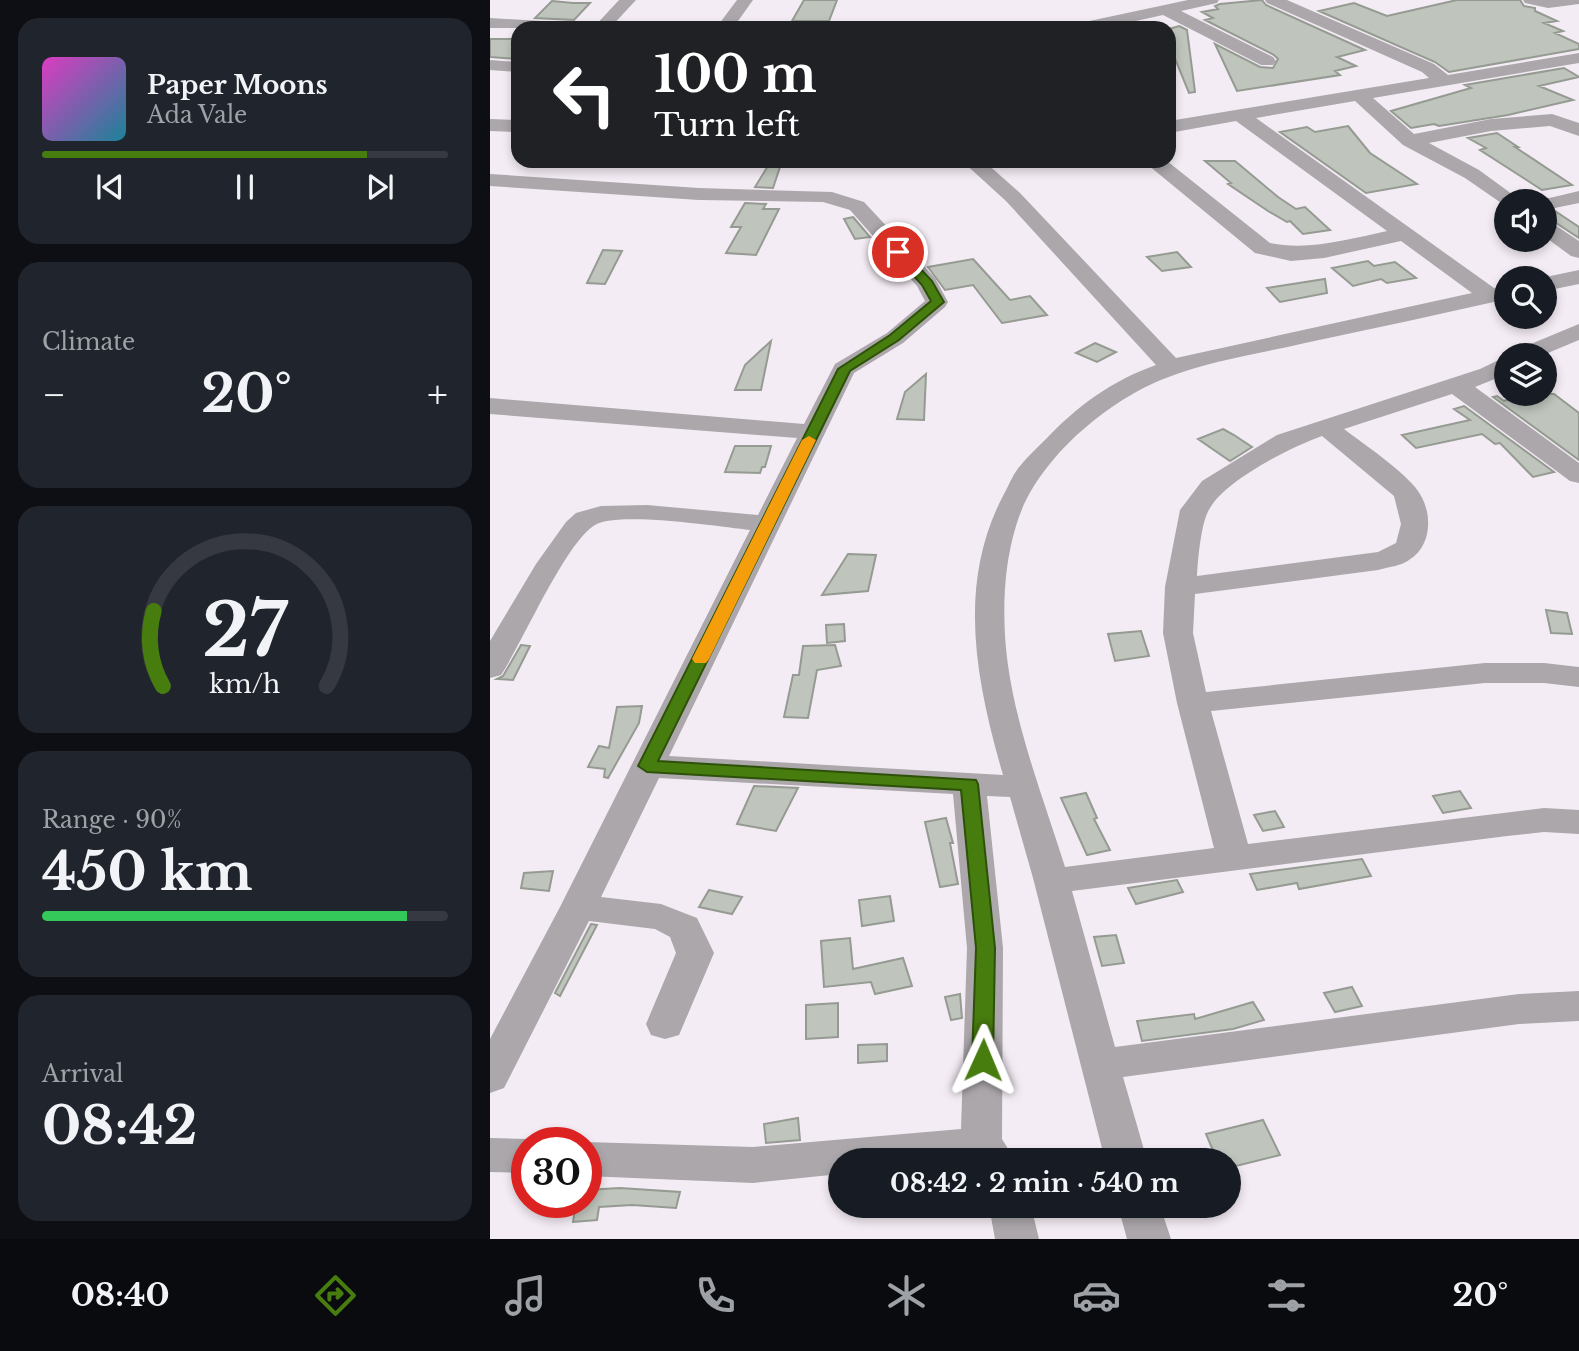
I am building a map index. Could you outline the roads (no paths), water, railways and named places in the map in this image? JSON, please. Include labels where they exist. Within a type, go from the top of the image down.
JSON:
[{"type":"street","points":[[608,21],[628,0]]},
{"type":"street","points":[[729,21],[745,0]]},
{"type":"street","points":[[1112,21],[1211,0]]},
{"type":"street","points":[[1273,0],[1428,68],[1446,82]]},
{"type":"street","points":[[1531,0],[1548,3],[1575,0]]},
{"type":"street","points":[[1167,9],[1267,61]]},
{"type":"street","points":[[490,23],[511,24]]},
{"type":"street","points":[[1176,126],[1574,62]]},
{"type":"street","points":[[490,65],[511,66]]},
{"type":"street","points":[[1360,96],[1381,118],[1410,141],[1472,174],[1494,190]]},
{"type":"street","points":[[1240,115],[1405,234],[1494,291]]},
{"type":"street","points":[[1410,141],[1491,125],[1552,120],[1579,130]]},
{"type":"street","points":[[490,125],[511,126]]},
{"type":"street","points":[[980,168],[1013,197],[1171,367]]},
{"type":"street","points":[[1164,168],[1263,248],[1291,254],[1324,251],[1405,234]]},
{"type":"street","points":[[490,180],[699,194],[825,196],[857,206],[927,283],[937,302],[895,338],[844,369],[578,907],[490,1077]]},
{"type":"street","points":[[1557,202],[1579,197]]},
{"type":"street","points":[[1557,235],[1579,251]]},
{"type":"street","points":[[1557,282],[1579,277]]},
{"type":"street","points":[[1122,1148],[1098,1065],[1052,881],[1024,787],[991,658],[989,576],[998,536],[1013,495],[1051,443],[1103,401],[1138,381],[1171,367],[1494,295]]},
{"type":"street","points":[[1553,343],[1577,333]]},
{"type":"street","points":[[1234,858],[1193,703],[1178,633],[1180,587],[1194,510],[1211,487],[1286,440],[1494,370]]},
{"type":"street","points":[[1456,385],[1579,475]]},
{"type":"street","points":[[490,406],[813,432]]},
{"type":"street","points":[[1180,587],[1378,561],[1400,554],[1410,542],[1415,515],[1413,504],[1405,492],[1326,426]]},
{"type":"street","points":[[490,668],[572,532],[584,520],[617,511],[769,524]]},
{"type":"street","points":[[1193,703],[1485,673],[1544,673],[1579,677]]},
{"type":"street","points":[[647,766],[1024,787]]},
{"type":"street","points":[[970,784],[985,948],[987,1148]]},
{"type":"street","points":[[1052,881],[1532,821],[1579,822]]},
{"type":"street","points":[[578,907],[661,917],[684,928],[695,953],[665,1024]]},
{"type":"street","points":[[1098,1065],[1519,1009],[1579,1006]]},
{"type":"street","points":[[490,1155],[511,1156]]},
{"type":"street","points":[[602,1159],[753,1165],[828,1161]]},
{"type":"street","points":[[1013,1218],[1017,1239]]},
{"type":"street","points":[[1143,1218],[1149,1239]]}]
